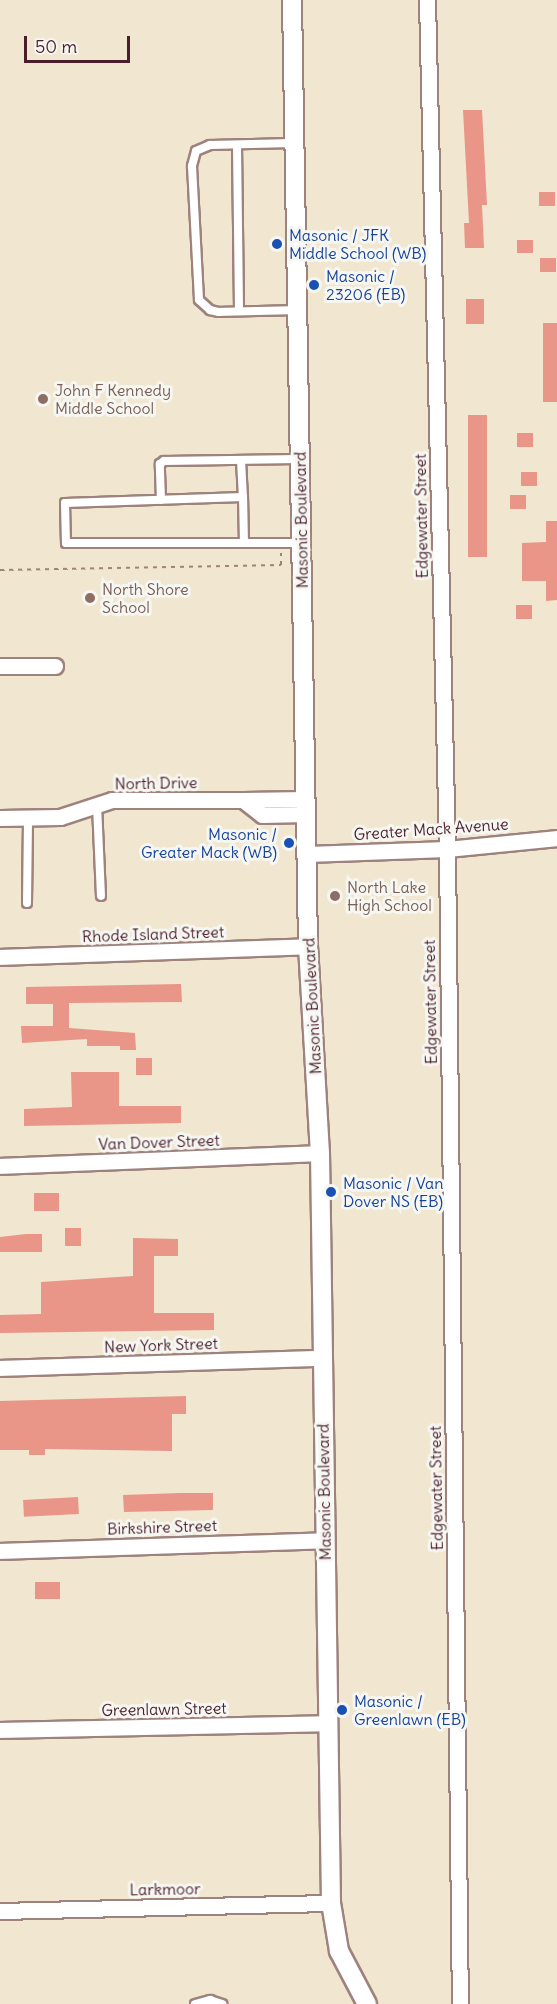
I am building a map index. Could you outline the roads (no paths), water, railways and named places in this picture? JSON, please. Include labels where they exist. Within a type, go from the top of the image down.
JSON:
[{"type":"street","name":"Masonic Boulevard","points":[[292,0],[308,946],[320,1153],[331,1903],[339,1951],[367,2004]]},
{"type":"street","name":"Edgewater Street","points":[[427,0],[447,849],[460,2004]]},
{"type":"street","points":[[0,666],[55,666]]},
{"type":"street","name":"North Drive","points":[[0,818],[60,817],[112,800],[243,800],[306,807]]},
{"type":"street","name":"Greater Mack Avenue","points":[[307,854],[447,849],[557,838]]},
{"type":"street","name":"Rhode Island Street","points":[[0,957],[308,946]]},
{"type":"street","name":"Van Dover Street","points":[[0,1166],[320,1153]]},
{"type":"street","name":"New York Street","points":[[0,1368],[323,1358]]},
{"type":"street","name":"Birkshire Street","points":[[0,1551],[325,1540]]},
{"type":"street","name":"Greenlawn Street","points":[[0,1730],[329,1724]]},
{"type":"street","name":"Larkmoor","points":[[0,1911],[331,1903]]},
{"type":"lane","points":[[295,143],[201,147],[192,166],[197,295],[210,310],[298,310]]},
{"type":"lane","points":[[237,144],[239,311]]},
{"type":"lane","points":[[161,500],[160,465],[164,461],[300,459]]},
{"type":"lane","points":[[241,460],[244,543]]},
{"type":"lane","points":[[243,497],[65,502],[66,543],[302,543]]},
{"type":"lane","points":[[97,805],[100,896]]},
{"type":"lane","points":[[27,903],[28,818]]},
{"type":"lane","points":[[195,2004],[210,2000],[222,2004]]},
{"type":"place","name":"Masonic / JFK Middle School (WB)","points":[[277,244]]},
{"type":"place","name":"Masonic / 23206 (EB)","points":[[314,285]]},
{"type":"place","name":"John F Kennedy Middle School","points":[[43,399]]},
{"type":"place","name":"North Shore School","points":[[90,598]]},
{"type":"place","name":"Masonic / Greater Mack (WB)","points":[[289,843]]},
{"type":"place","name":"North Lake High School","points":[[335,896]]},
{"type":"place","name":"Masonic / Van Dover NS (EB)","points":[[331,1192]]},
{"type":"place","name":"Masonic / Greenlawn (EB)","points":[[342,1710]]}]
